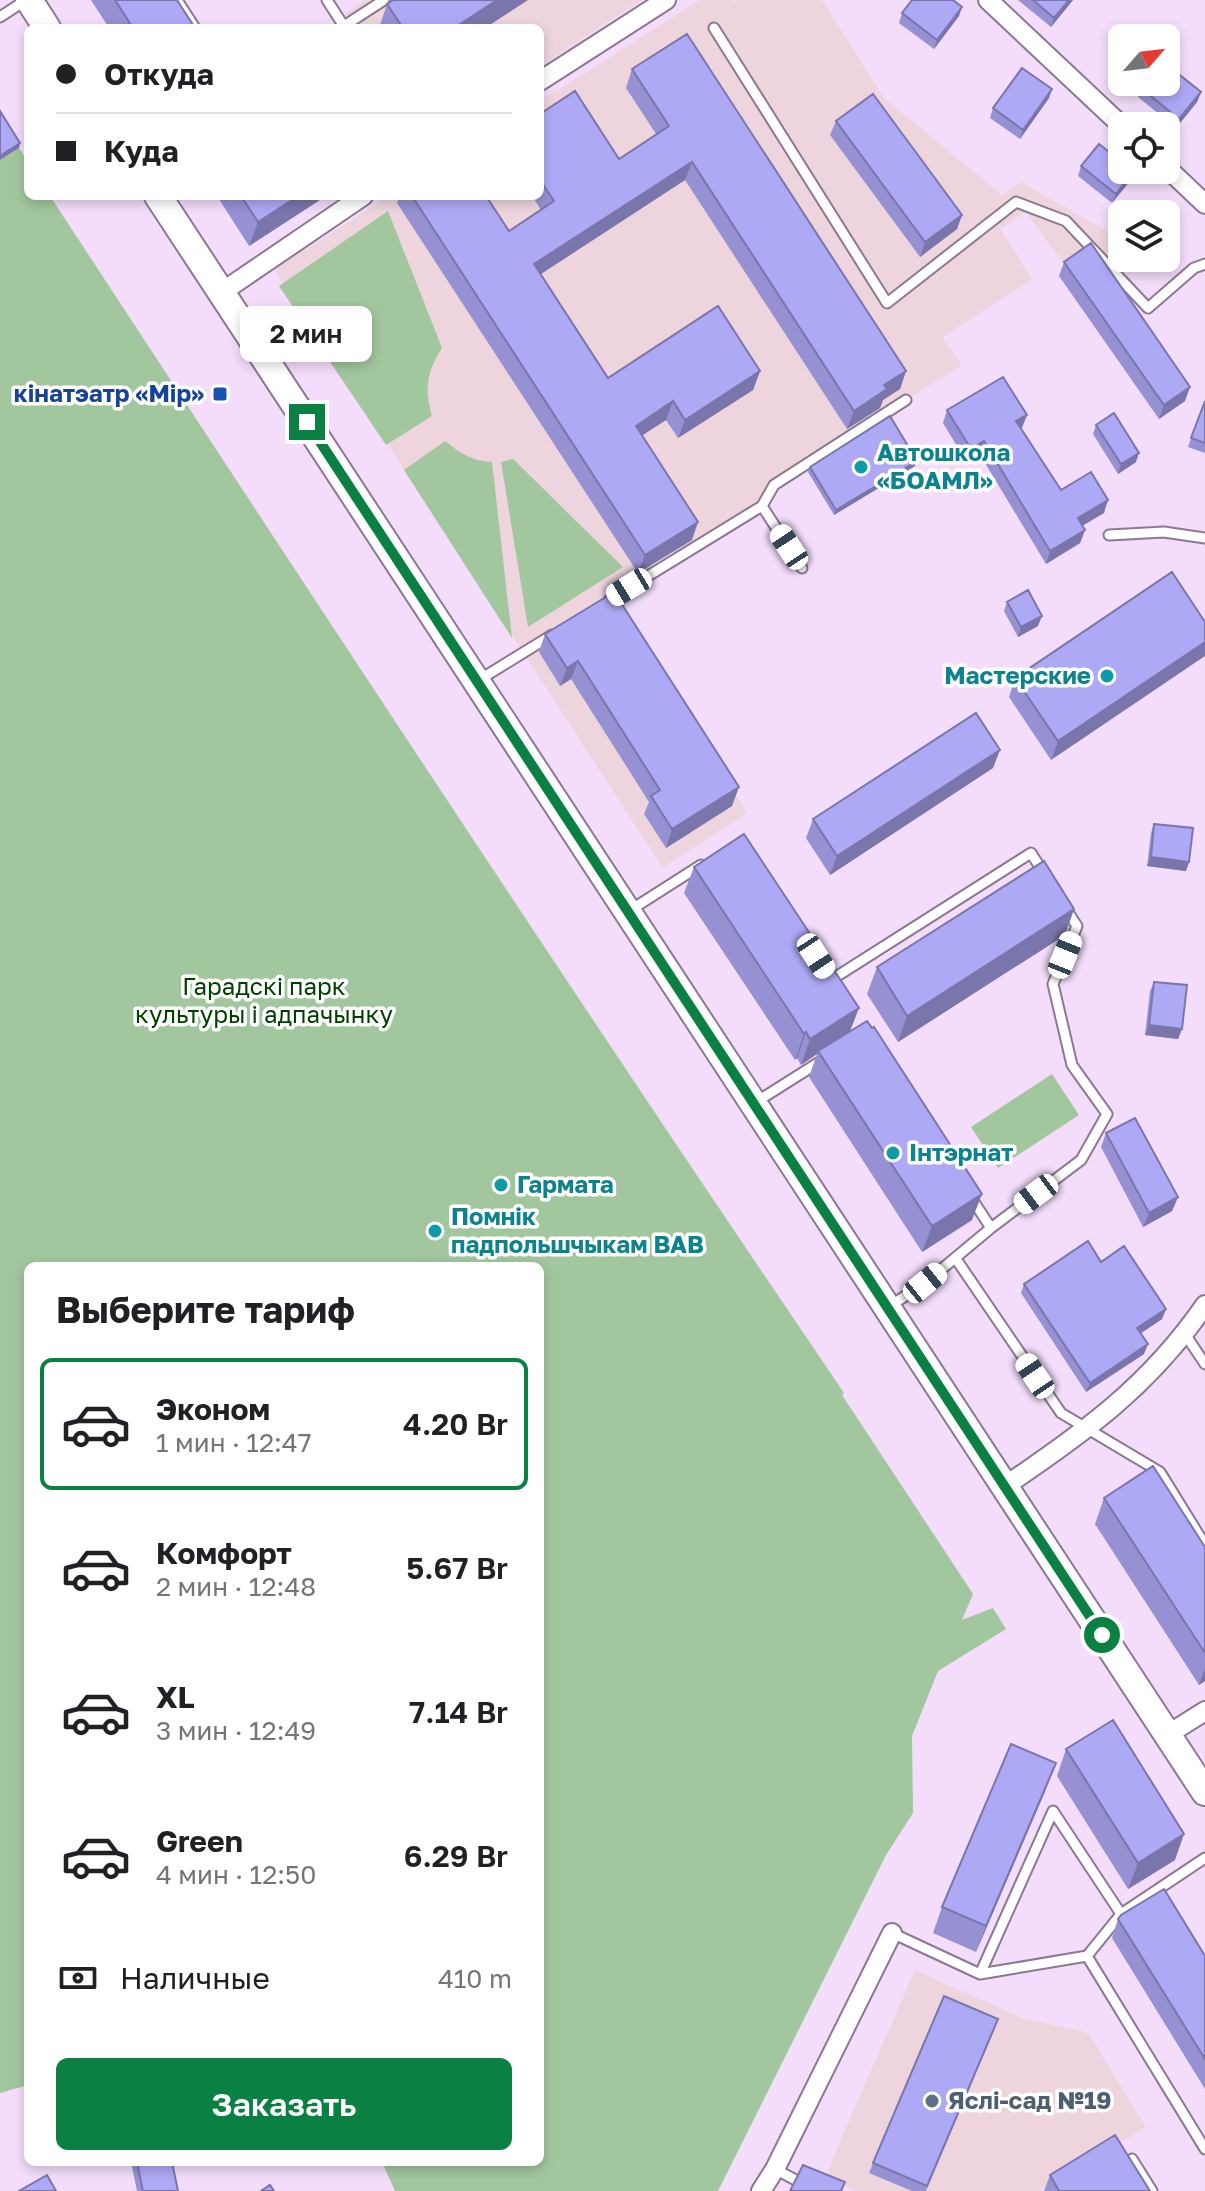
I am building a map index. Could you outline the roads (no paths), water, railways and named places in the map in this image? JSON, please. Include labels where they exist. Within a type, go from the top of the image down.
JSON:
[{"type":"main road","points":[[28,0],[44,24]]},
{"type":"main road","points":[[161,200],[1205,1792]]},
{"type":"street","points":[[544,78],[666,0]]},
{"type":"street","points":[[988,0],[1108,113]]},
{"type":"street","points":[[1180,180],[1205,204]]},
{"type":"street","points":[[222,292],[357,200]]},
{"type":"street","points":[[1005,1486],[1087,1430],[1155,1369],[1205,1305]]},
{"type":"street","points":[[1167,1735],[1205,1711]]},
{"type":"street","points":[[761,2191],[775,2169],[892,1933]]},
{"type":"lane","points":[[0,17],[28,0]]},
{"type":"lane","points":[[177,0],[192,24]]},
{"type":"lane","points":[[327,0],[342,24]]},
{"type":"lane","points":[[348,24],[384,0]]},
{"type":"lane","points":[[714,28],[887,303],[1016,202],[1066,221],[1148,308],[1194,268],[1205,264]]},
{"type":"lane","points":[[603,604],[762,506],[774,485],[906,400]]},
{"type":"lane","points":[[762,506],[802,568]]},
{"type":"lane","points":[[1109,535],[1164,532],[1205,538]]},
{"type":"lane","points":[[477,682],[563,628]]},
{"type":"lane","points":[[831,980],[1031,853],[1046,877]]},
{"type":"lane","points":[[627,912],[716,856]]},
{"type":"lane","points":[[887,1308],[956,1259],[991,1228],[1081,1160],[1107,1114],[1072,1065],[1053,984],[1077,926],[1062,902]]},
{"type":"lane","points":[[823,967],[839,993]]},
{"type":"lane","points":[[754,1104],[829,1056]]},
{"type":"lane","points":[[966,1189],[991,1228]]},
{"type":"lane","points":[[956,1259],[1061,1413],[1160,1472],[1205,1545]]},
{"type":"lane","points":[[1185,1334],[1205,1364]]},
{"type":"lane","points":[[980,1974],[1053,1811],[1121,1914]]},
{"type":"lane","points":[[892,1933],[980,1974],[1087,1956],[1121,1914],[1205,1858]]},
{"type":"lane","points":[[1087,1956],[1205,2149]]},
{"type":"lane","points":[[1132,2159],[1152,2191]]},
{"type":"lane","points":[[775,2169],[816,2191]]},
{"type":"place","name":"кінатэатр «Мір»","points":[[220,394]]},
{"type":"place","name":"Автошкола «БОАМЛ»","points":[[861,467]]},
{"type":"place","name":"Мастерские","points":[[1107,676]]},
{"type":"place","name":"Інтэрнат","points":[[893,1153]]},
{"type":"place","name":"Гармата","points":[[501,1185]]},
{"type":"place","name":"Помнік падпольшчыкам ВАВ","points":[[435,1231]]},
{"type":"place","name":"Яслі-сад №19","points":[[932,2101]]},
{"type":"park label","name":"Гарадскі парк культуры і адпачынку","points":[[264,1001]]}]
